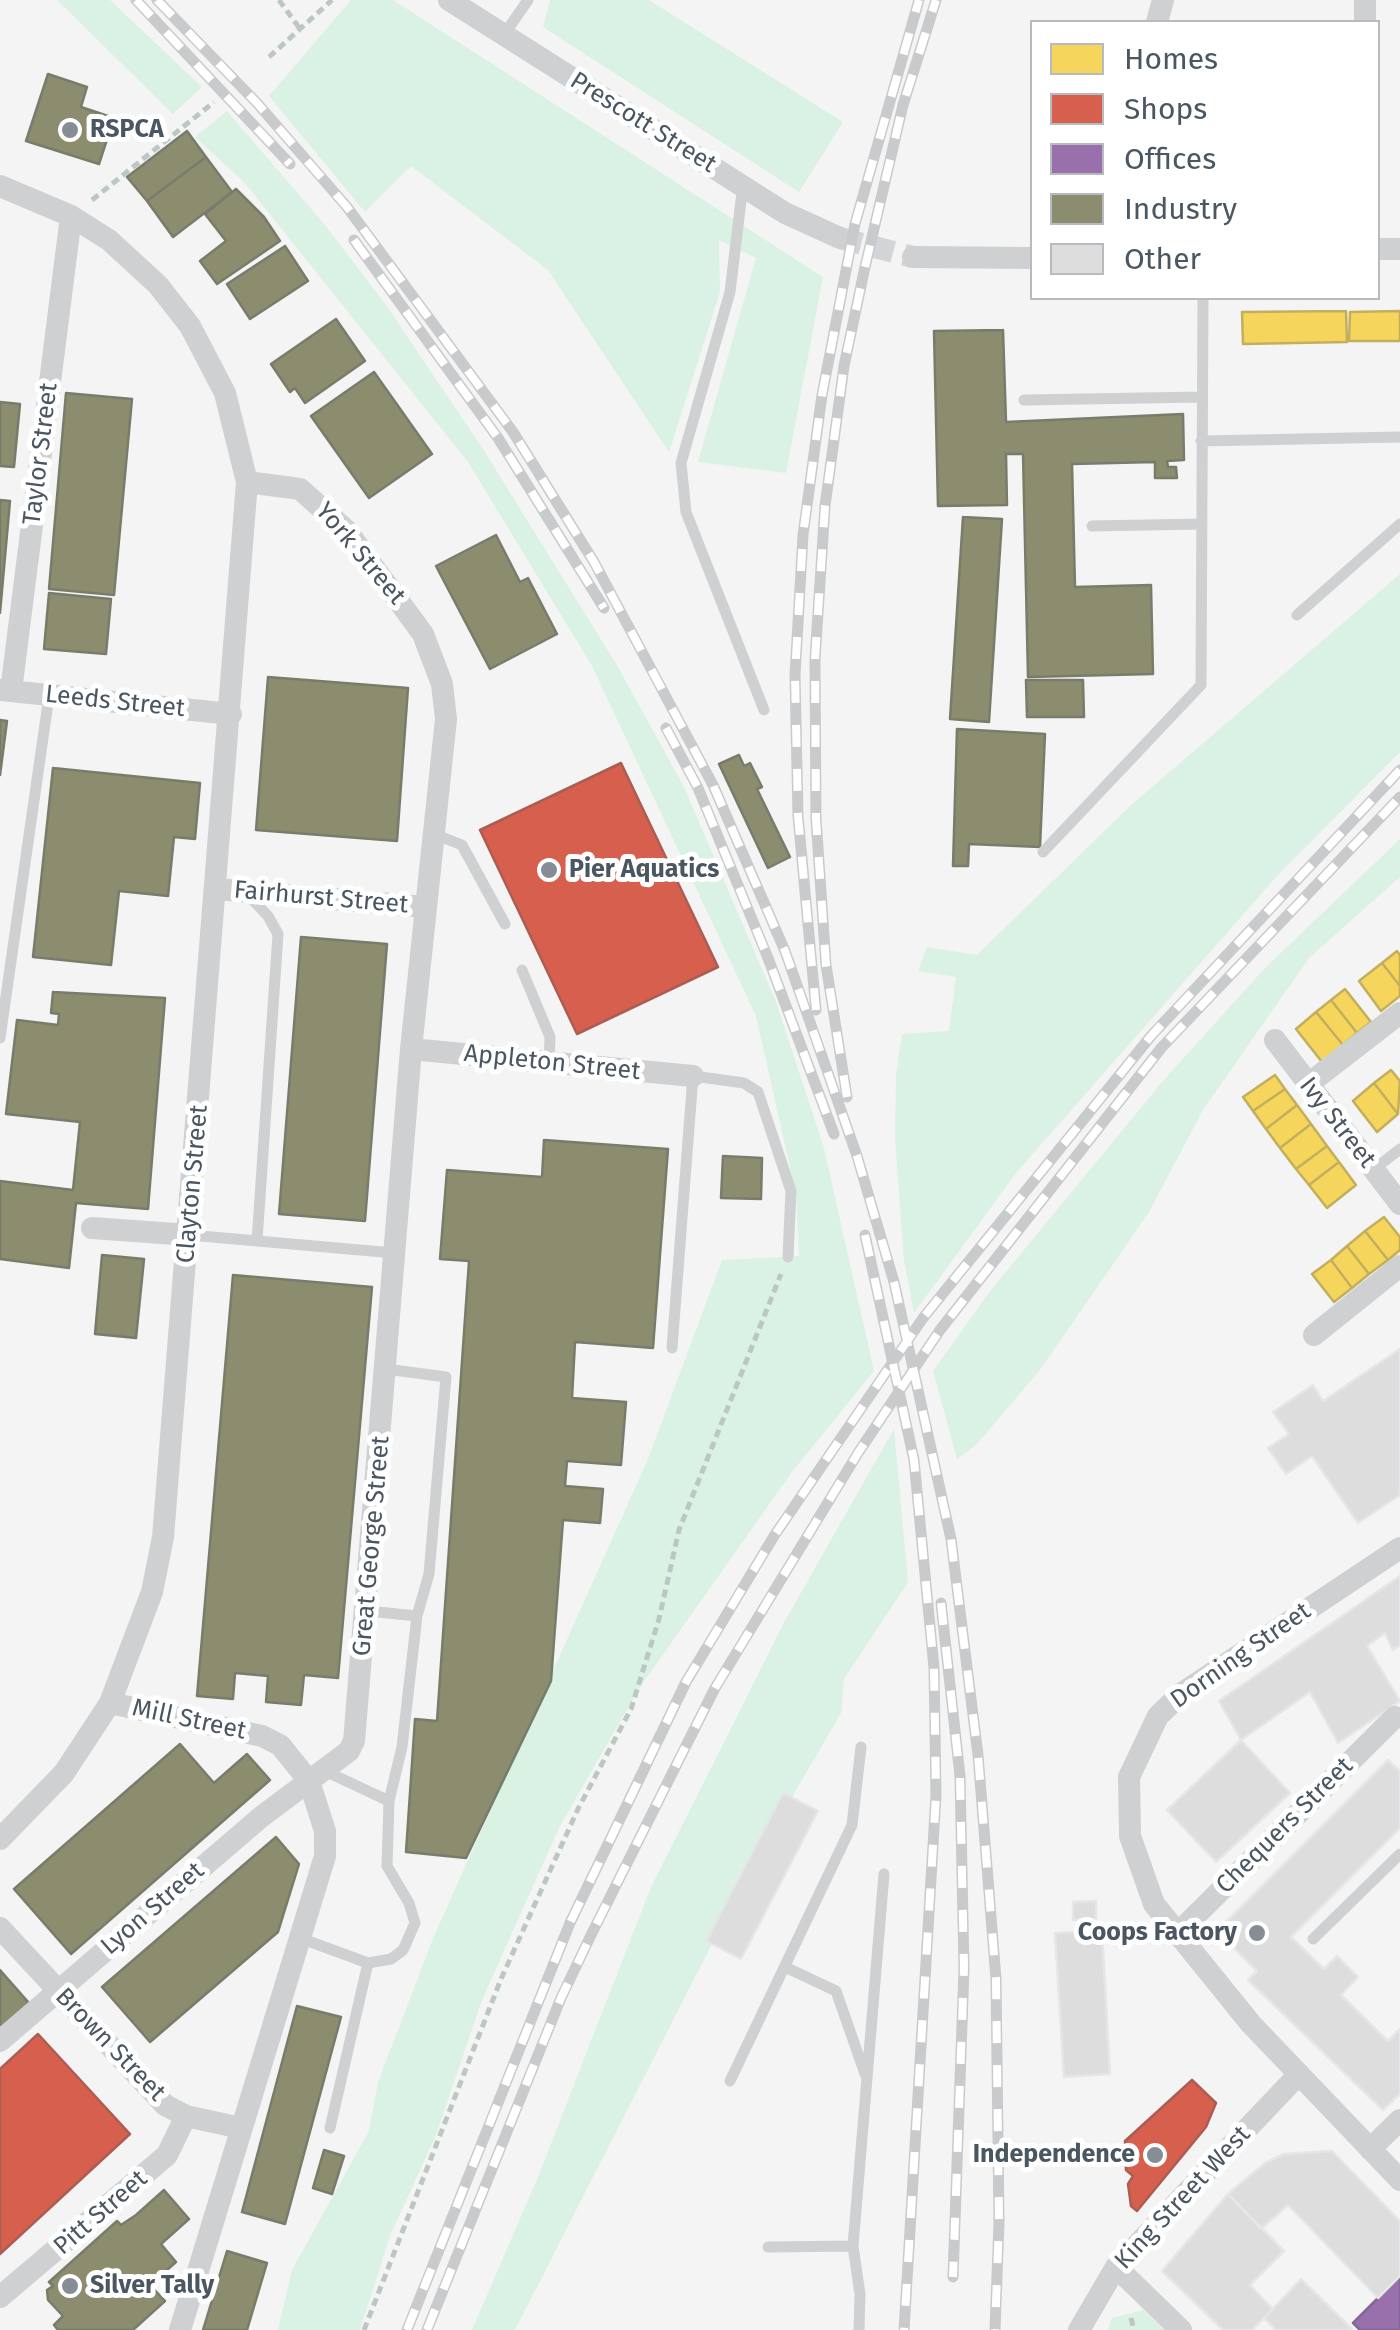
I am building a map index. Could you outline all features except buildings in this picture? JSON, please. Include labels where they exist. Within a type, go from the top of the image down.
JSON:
[{"type":"street","name":"Prescott Street","points":[[449,0],[785,213],[840,238]]},
{"type":"street","points":[[0,186],[71,216],[131,257],[190,326],[225,393],[246,482]]},
{"type":"street","name":"Taylor Street","points":[[5,690],[71,216]]},
{"type":"street","points":[[913,257],[1030,258]]},
{"type":"street","name":"Clayton Street","points":[[0,1839],[64,1773],[110,1703],[152,1592],[162,1537],[217,889],[246,482]]},
{"type":"street","name":"York Street","points":[[246,482],[300,489],[347,531],[423,634],[442,684],[446,719]]},
{"type":"street","name":"Leeds Street","points":[[5,690],[230,714]]},
{"type":"street","name":"Great George Street","points":[[317,1776],[354,1741],[368,1611],[411,1049],[446,719]]},
{"type":"street","name":"Fairhurst Street","points":[[217,889],[425,906]]},
{"type":"street","points":[[1307,1085],[1400,1013]]},
{"type":"street","name":"Ivy Street","points":[[1275,1040],[1400,1204]]},
{"type":"street","name":"Appleton Street","points":[[411,1049],[694,1076]]},
{"type":"street","points":[[92,1228],[189,1235]]},
{"type":"street","points":[[1314,1335],[1400,1266]]},
{"type":"street","name":"Dorning Street","points":[[1400,1548],[1209,1672],[1158,1716],[1142,1741],[1129,1777],[1130,1836],[1146,1888],[1176,1936],[1298,2074],[1400,2180]]},
{"type":"street","name":"Mill Street","points":[[110,1703],[262,1736],[280,1745],[317,1776]]},
{"type":"street","name":"Chequers Street","points":[[1176,1936],[1398,1718]]},
{"type":"street","points":[[180,2330],[325,1856],[317,1776]]},
{"type":"street","name":"Lyon Street","points":[[0,2041],[261,1817],[317,1776]]},
{"type":"street","name":"Brown Street","points":[[0,1928],[165,2104],[186,2116],[241,2128]]},
{"type":"street","name":"King Street West","points":[[1078,2330],[1116,2267],[1298,2074]]},
{"type":"street","name":"Pitt Street","points":[[0,2297],[167,2155],[186,2116]]},
{"type":"street","points":[[1370,2149],[1400,2120]]},
{"type":"street","points":[[1116,2267],[1181,2330]]},
{"type":"lane","points":[[503,36],[528,0]]},
{"type":"lane","points":[[742,184],[730,292],[681,464],[686,512],[764,710]]},
{"type":"lane","points":[[1043,852],[1201,685],[1203,300]]},
{"type":"lane","points":[[1024,400],[1202,397]]},
{"type":"lane","points":[[1201,441],[1400,437]]},
{"type":"lane","points":[[1092,526],[1201,524]]},
{"type":"lane","points":[[1297,616],[1400,524]]},
{"type":"lane","points":[[0,1038],[49,696]]},
{"type":"lane","points":[[434,834],[462,845],[505,924]]},
{"type":"lane","points":[[244,891],[268,916],[278,934],[257,1241]]},
{"type":"lane","points":[[522,970],[550,1037],[549,1062]]},
{"type":"lane","points":[[672,1348],[694,1076],[744,1083],[758,1092],[791,1190],[788,1257]]},
{"type":"lane","points":[[1373,1170],[1400,1149]]},
{"type":"lane","points":[[189,1235],[395,1254]]},
{"type":"lane","points":[[300,1938],[368,1962],[391,1959],[403,1950],[414,1924],[409,1902],[387,1866],[388,1801],[402,1748],[417,1616],[429,1574],[446,1377],[386,1368]]},
{"type":"lane","points":[[368,1611],[417,1616]]},
{"type":"lane","points":[[730,2081],[852,1825],[861,1747]]},
{"type":"lane","points":[[317,1776],[388,1801]]},
{"type":"lane","points":[[1313,1939],[1400,1854]]},
{"type":"lane","points":[[859,2330],[860,2294],[853,2246],[884,1874]]},
{"type":"lane","points":[[330,2128],[368,1962]]},
{"type":"lane","points":[[785,1966],[836,1990],[867,2078]]},
{"type":"lane","points":[[768,2246],[853,2246]]},
{"type":"path","points":[[279,0],[300,29]]},
{"type":"path","points":[[270,57],[332,0]]},
{"type":"path","points":[[71,216],[214,102]]},
{"type":"path","points":[[364,2330],[501,1980],[578,1808],[631,1709],[659,1619],[679,1530],[788,1257]]},
{"type":"green space","points":[[57,0],[110,0],[202,87],[173,114]]},
{"type":"green space","points":[[351,0],[393,0],[823,277],[786,473],[698,462],[756,258],[719,240],[720,292],[669,452],[548,270],[411,166],[365,212],[269,96]]},
{"type":"green space","points":[[550,0],[649,0],[843,122],[799,192],[543,27]]},
{"type":"green space","points":[[227,111],[325,225],[386,305],[483,449],[618,667],[684,787],[776,1002],[824,1148],[874,1371],[792,1472],[640,1687],[560,1826],[482,2000],[436,2135],[390,2236],[360,2330],[278,2330],[292,2270],[369,2131],[378,2082],[434,1936],[648,1459],[722,1260],[799,1256],[796,1194],[756,1016],[592,666],[468,462],[244,182],[195,137]]},
{"type":"green space","points":[[1400,574],[1400,752],[1277,876],[1016,1173],[914,1313],[904,1261],[895,1139],[896,1075],[902,1034],[949,1031],[956,977],[918,971],[927,947],[977,955],[1130,806]]},
{"type":"green space","points":[[1400,839],[1400,877],[1309,958],[1203,1110],[1149,1212],[1040,1370],[976,1445],[957,1459],[933,1371],[991,1290],[1162,1082],[1265,968]]},
{"type":"green space","points":[[894,1429],[908,1582],[844,1679],[841,1713],[792,1797],[783,1794],[706,1940],[712,1944],[515,2330],[472,2330],[538,2177],[651,1887],[786,1619]]},
{"type":"green space","points":[[1143,2310],[1165,2330],[1108,2330],[1112,2318]]},
{"type":"tunnel","points":[[840,238],[913,257]]},
{"type":"railway","points":[[136,0],[290,164]]},
{"type":"railway","points":[[157,0],[257,103],[347,207],[513,432],[594,562],[713,785],[785,951],[857,1156],[894,1282],[951,1539],[978,1755],[996,1979],[999,2222],[995,2330]]},
{"type":"railway","points":[[816,1010],[798,816],[795,675],[803,535],[822,395],[855,224],[919,0]]},
{"type":"railway","points":[[847,1097],[826,965],[816,819],[815,659],[825,506],[844,366],[865,267],[903,105],[936,0]]},
{"type":"railway","points":[[354,240],[498,438],[604,608]]},
{"type":"railway","points":[[666,728],[698,788],[834,1134]]},
{"type":"railway","points":[[407,2330],[570,1923],[686,1682],[774,1536],[923,1318],[1151,1036],[1400,770]]},
{"type":"railway","points":[[427,2330],[561,1998],[592,1933],[715,1688],[858,1453],[940,1330],[1162,1047],[1400,797]]},
{"type":"railway","points":[[865,1235],[914,1460],[934,1668],[936,1795],[904,2330]]},
{"type":"railway","points":[[941,1603],[960,1776],[964,1968],[953,2277]]},
{"type":"place","name":"RSPCA","points":[[70,130]]},
{"type":"place","name":"Pier Aquatics","points":[[549,870]]},
{"type":"place","name":"Coops Factory","points":[[1257,1933]]},
{"type":"place","name":"Independence","points":[[1155,2155]]},
{"type":"place","name":"Silver Tally","points":[[70,2286]]}]
